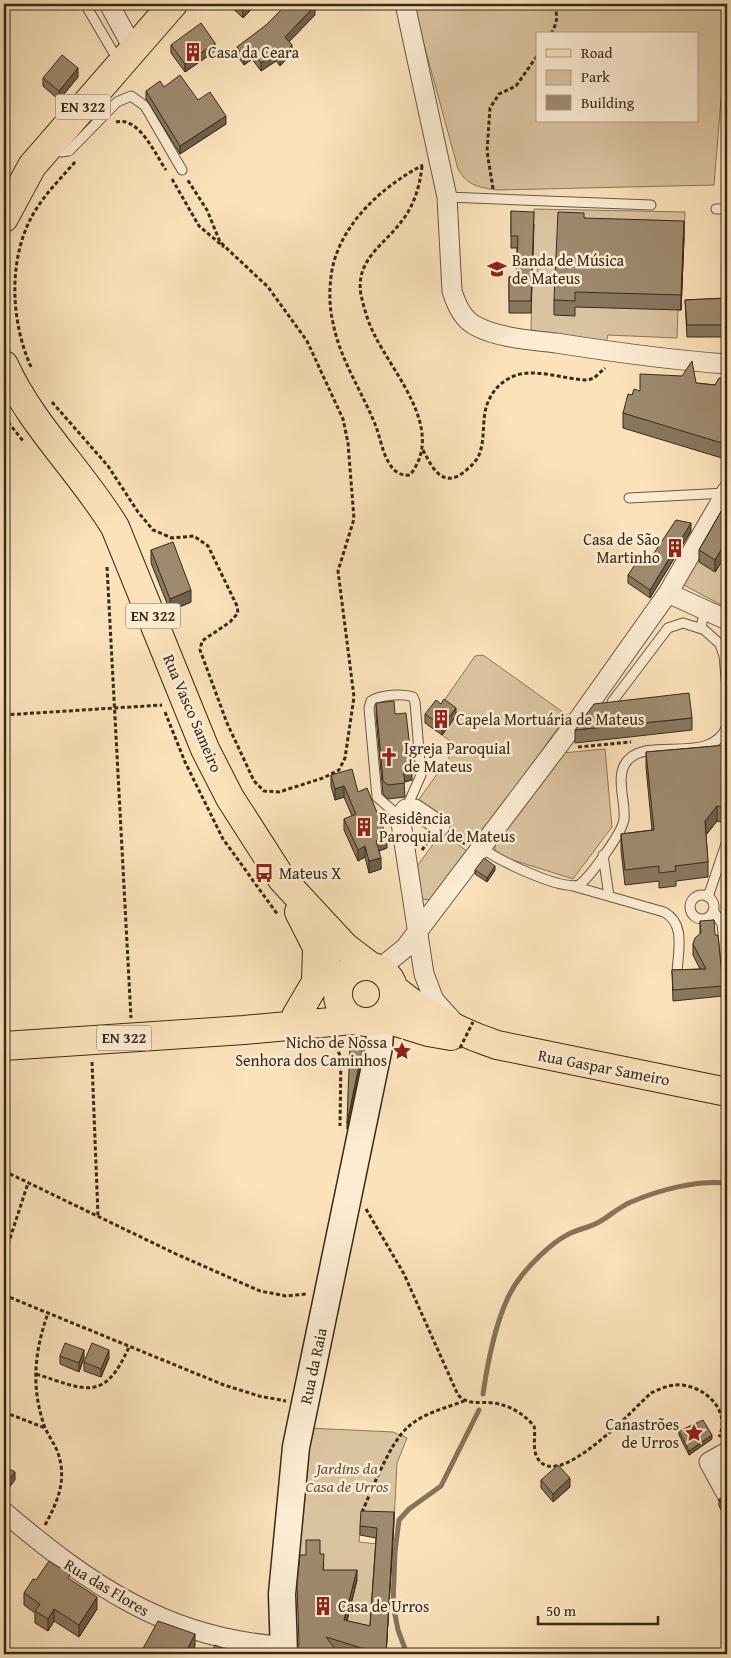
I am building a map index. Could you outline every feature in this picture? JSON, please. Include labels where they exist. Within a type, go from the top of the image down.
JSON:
[{"type":"main road","name":"EN 322","points":[[4,218],[32,166],[173,4]]},
{"type":"main road","name":"Rua Vasco Sameiro","points":[[4,365],[26,408],[98,500],[115,527],[205,749],[230,798],[282,879]]},
{"type":"main road","name":"EN 322","points":[[282,879],[338,993],[345,1014],[369,1020]]},
{"type":"main road","name":"EN 322","points":[[282,879],[345,947],[384,976]]},
{"type":"main road","points":[[296,1016],[316,982],[316,947]]},
{"type":"main road","points":[[338,993],[346,974],[353,969],[384,976],[423,1010],[473,1032]]},
{"type":"main road","points":[[369,1020],[393,1006],[384,976]]},
{"type":"main road","name":"EN 322","points":[[244,1030],[296,1016],[338,993]]},
{"type":"main road","name":"EN 322","points":[[4,1046],[369,1020]]},
{"type":"main road","points":[[369,1020],[428,1032],[473,1032]]},
{"type":"main road","name":"Rua da Raia","points":[[283,1650],[282,1594],[296,1448],[374,1069],[369,1020]]},
{"type":"main road","points":[[374,1069],[400,1039],[428,1032]]},
{"type":"main road","name":"Rua Gaspar Sameiro","points":[[473,1032],[525,1052],[727,1092]]},
{"type":"street","points":[[110,4],[127,57]]},
{"type":"street","points":[[406,4],[447,197],[452,291],[455,302],[467,320],[476,326],[504,335],[678,361],[727,364]]},
{"type":"street","points":[[384,976],[580,717],[668,593],[727,492]]},
{"type":"street","points":[[668,593],[703,619],[727,620]]},
{"type":"street","points":[[440,826],[415,809],[403,813],[417,931],[424,974],[434,1000],[450,1018],[473,1032]]},
{"type":"street","points":[[723,1446],[710,1462],[727,1495]]},
{"type":"street","name":"Rua das Flores","points":[[4,1512],[64,1562],[135,1607],[156,1616],[223,1638],[283,1650]]},
{"type":"lane","points":[[85,4],[127,57]]},
{"type":"lane","points":[[51,144],[61,152],[69,151],[117,102],[131,96],[145,106],[182,170]]},
{"type":"lane","points":[[447,197],[651,205]]},
{"type":"lane","points":[[716,209],[727,210]]},
{"type":"lane","points":[[629,498],[727,492]]},
{"type":"lane","points":[[612,702],[668,628],[703,619],[720,644],[724,656],[727,688]]},
{"type":"lane","points":[[406,695],[413,697],[415,702],[421,775],[403,813],[377,797],[369,708],[371,701],[375,698],[406,695]]},
{"type":"lane","points":[[573,886],[583,881],[623,824],[622,782],[624,766],[628,760],[639,752],[710,744],[722,737],[727,726]]},
{"type":"lane","points":[[708,897],[727,841]]},
{"type":"lane","points":[[479,849],[520,869],[664,912],[674,919],[679,929],[677,973]]},
{"type":"lane","points":[[603,855],[609,896]]},
{"type":"lane","points":[[674,919],[690,911],[693,900],[700,896],[708,897],[713,903],[714,910],[722,924],[727,973]]},
{"type":"lane","points":[[690,911],[695,917],[702,920],[709,917],[714,910]]},
{"type":"path","points":[[551,4],[557,12],[557,19],[552,32]]},
{"type":"path","points":[[496,199],[487,152],[490,108],[499,94],[516,86],[536,57]]},
{"type":"path","points":[[49,398],[108,466],[138,512],[153,530],[172,538],[194,536],[208,546],[237,606],[238,613],[235,619],[202,640],[200,650],[227,723],[258,786],[271,793],[279,792],[323,778],[339,770],[345,758],[354,697],[338,571],[354,519],[351,473],[343,419],[324,374],[298,328],[259,277],[199,226],[177,187],[136,127],[121,120],[109,126]]},
{"type":"path","points":[[423,450],[418,466],[410,475],[404,476],[396,472],[389,463],[376,424],[343,358],[333,324],[329,299],[332,269],[346,234],[364,209],[385,190],[439,157]]},
{"type":"path","points":[[33,371],[23,342],[15,297],[19,248],[31,217],[79,158]]},
{"type":"path","points":[[422,166],[420,184],[409,212],[401,223],[370,254],[360,281],[366,315],[374,334],[417,414],[423,450],[434,470],[440,476],[446,479],[459,476],[475,462],[479,455],[485,410],[492,393],[509,378],[531,374],[582,380],[594,378],[618,352]]},
{"type":"path","points":[[182,170],[207,210],[224,247]]},
{"type":"path","points":[[4,417],[25,443]]},
{"type":"path","points":[[112,570],[108,564],[131,1019]]},
{"type":"path","points":[[159,696],[184,762],[222,839],[283,921]]},
{"type":"path","points":[[4,715],[162,705]]},
{"type":"path","points":[[580,747],[638,742],[639,752]]},
{"type":"path","points":[[440,826],[479,849]]},
{"type":"path","points":[[4,937],[8,1027],[4,1028]]},
{"type":"path","points":[[470,1016],[473,1032]]},
{"type":"path","points":[[121,1019],[140,1018]]},
{"type":"path","points":[[322,1044],[336,1048],[341,1057],[341,1129]]},
{"type":"path","points":[[92,1058],[98,1216]]},
{"type":"path","points":[[4,1172],[176,1254],[260,1291],[286,1296],[314,1292]]},
{"type":"path","points":[[4,1256],[28,1182]]},
{"type":"path","points":[[349,1194],[367,1209],[383,1235],[404,1274],[453,1385],[464,1400]]},
{"type":"path","points":[[4,1295],[244,1392],[291,1402]]},
{"type":"path","points":[[48,1313],[37,1347],[35,1374],[39,1404],[45,1428],[57,1452],[62,1477],[58,1497],[44,1527],[50,1532]]},
{"type":"path","points":[[35,1374],[78,1387],[97,1387],[112,1378],[129,1346]]},
{"type":"path","points":[[362,1512],[396,1443],[408,1426],[430,1414],[464,1400],[475,1403],[491,1402],[521,1413],[534,1426],[537,1456],[548,1466],[565,1465],[579,1457],[651,1393],[665,1387],[680,1385],[694,1388],[714,1401],[720,1410],[723,1422],[723,1446]]},
{"type":"path","points":[[4,1412],[45,1428]]},
{"type":"path","points":[[331,1654],[341,1654]]},
{"type":"green space","points":[[413,4],[727,4],[727,88],[722,87],[714,185],[498,190],[470,183],[458,169]]},
{"type":"green space","points":[[534,209],[685,212],[681,310],[678,311],[677,338],[608,335],[606,343],[531,330],[532,280],[526,274],[537,272],[538,266],[526,264],[533,258]]},
{"type":"green space","points":[[727,501],[727,608],[678,582]]},
{"type":"green space","points":[[483,655],[567,715],[474,847],[415,805],[457,746],[442,735],[455,716],[441,705],[475,656]]},
{"type":"green space","points":[[605,749],[612,827],[573,879],[503,857],[495,852],[495,844],[562,753]]},
{"type":"green space","points":[[442,832],[468,852],[430,900],[422,899],[415,869]]},
{"type":"green space","name":"Jardins da Casa de Urros","points":[[308,1428],[393,1432],[407,1438],[397,1463],[394,1522],[361,1521],[359,1542],[377,1544],[370,1636],[355,1654],[323,1580],[324,1564],[296,1565]]},
{"type":"building","points":[[237,4],[248,4],[243,10]]},
{"type":"building","points":[[287,4],[292,7],[296,4],[312,4],[315,6],[285,37],[292,45],[280,57],[276,53],[261,63],[252,51],[244,57],[237,47],[266,25]]},
{"type":"building","name":"Casa da Ceara","points":[[201,23],[215,43],[185,64],[171,45]]},
{"type":"building","points":[[62,55],[78,68],[59,91],[43,78]]},
{"type":"building","points":[[180,75],[198,100],[210,92],[226,116],[180,146],[146,91],[160,81],[164,87]]},
{"type":"building","points":[[511,211],[534,212],[531,301],[509,301],[509,277],[516,277],[518,236],[511,236]]},
{"type":"building","points":[[558,212],[584,213],[584,218],[684,221],[681,295],[575,292],[575,301],[554,300]]},
{"type":"building","points":[[727,298],[727,325],[687,325],[685,300]]},
{"type":"building","points":[[692,361],[696,383],[715,385],[719,378],[727,378],[727,440],[725,444],[623,413],[628,394],[632,395],[634,389],[640,391],[640,374],[682,376]]},
{"type":"building","points":[[727,501],[727,540],[715,560],[699,550]]},
{"type":"building","points":[[676,520],[691,523],[650,590],[628,575],[638,560],[646,565]]},
{"type":"building","points":[[173,542],[191,590],[170,599],[151,550]]},
{"type":"building","points":[[689,693],[692,718],[575,730],[594,704]]},
{"type":"building","points":[[444,699],[456,708],[442,726],[425,714],[436,700],[441,704]]},
{"type":"building","points":[[394,701],[395,714],[406,713],[412,766],[403,769],[405,783],[388,785],[383,781],[376,703]]},
{"type":"building","points":[[727,745],[727,808],[717,806],[705,821],[708,862],[675,866],[676,871],[659,873],[659,866],[625,870],[621,834],[654,830],[646,752]]},
{"type":"building","points":[[352,769],[358,792],[367,788],[387,837],[376,841],[381,858],[369,861],[365,846],[358,850],[344,819],[356,814],[344,786],[335,789],[331,775]]},
{"type":"building","points":[[484,858],[495,866],[487,878],[475,870]]},
{"type":"building","points":[[714,920],[715,935],[718,935],[723,986],[673,990],[672,970],[706,969],[693,944],[695,938],[701,933],[700,921]]},
{"type":"building","points":[[350,1045],[363,1046],[347,1123],[348,1094]]},
{"type":"building","points":[[65,1343],[84,1350],[79,1363],[60,1356]]},
{"type":"building","points":[[92,1343],[109,1350],[101,1369],[84,1362]]},
{"type":"building","points":[[703,1420],[712,1435],[689,1451],[679,1431]]},
{"type":"building","points":[[558,1465],[570,1478],[553,1494],[541,1480]]},
{"type":"building","points":[[4,1466],[15,1472],[4,1486]]},
{"type":"building","points":[[727,1498],[727,1514],[719,1499]]},
{"type":"building","points":[[361,1511],[394,1512],[386,1654],[326,1637],[339,1654],[295,1654],[299,1644],[297,1585],[300,1555],[306,1555],[306,1540],[320,1540],[320,1554],[324,1554],[323,1570],[357,1570],[344,1620],[370,1626],[377,1528],[360,1526]]},
{"type":"building","points":[[49,1561],[70,1574],[68,1578],[97,1597],[79,1625],[54,1609],[48,1619],[35,1611],[40,1604],[24,1593],[33,1579],[36,1580]]},
{"type":"building","points":[[158,1621],[195,1634],[185,1654],[140,1654]]},
{"type":"building","points":[[215,1645],[231,1652],[230,1654],[211,1654]]},
{"type":"building","points":[[267,1648],[274,1654],[263,1654]]},
{"type":"waterway","points":[[483,1394],[494,1336],[510,1293],[521,1276],[547,1249],[567,1235],[603,1220],[622,1206],[631,1202],[666,1190],[690,1185],[715,1182],[727,1183]]},
{"type":"waterway","points":[[407,1654],[398,1630],[393,1604],[395,1552],[399,1520],[409,1509],[441,1486],[479,1410]]},
{"type":"place","name":"Casa da Ceara","points":[[193,52]]},
{"type":"place","name":"Banda de Música de Mateus","points":[[497,269]]},
{"type":"place","name":"Casa de São Martinho","points":[[675,548]]},
{"type":"place","name":"Capela Mortuária de Mateus","points":[[441,719]]},
{"type":"place","name":"Igreja Paroquial de Mateus","points":[[389,757]]},
{"type":"place","name":"Residência Paroquial de Mateus","points":[[364,827]]},
{"type":"place","name":"Mateus X","points":[[264,873]]},
{"type":"place","name":"Nicho de Nossa Senhora dos Caminhos","points":[[402,1051]]},
{"type":"place","name":"Canastrões de Urros","points":[[694,1433]]},
{"type":"place","name":"Casa de Urros","points":[[323,1606]]}]
